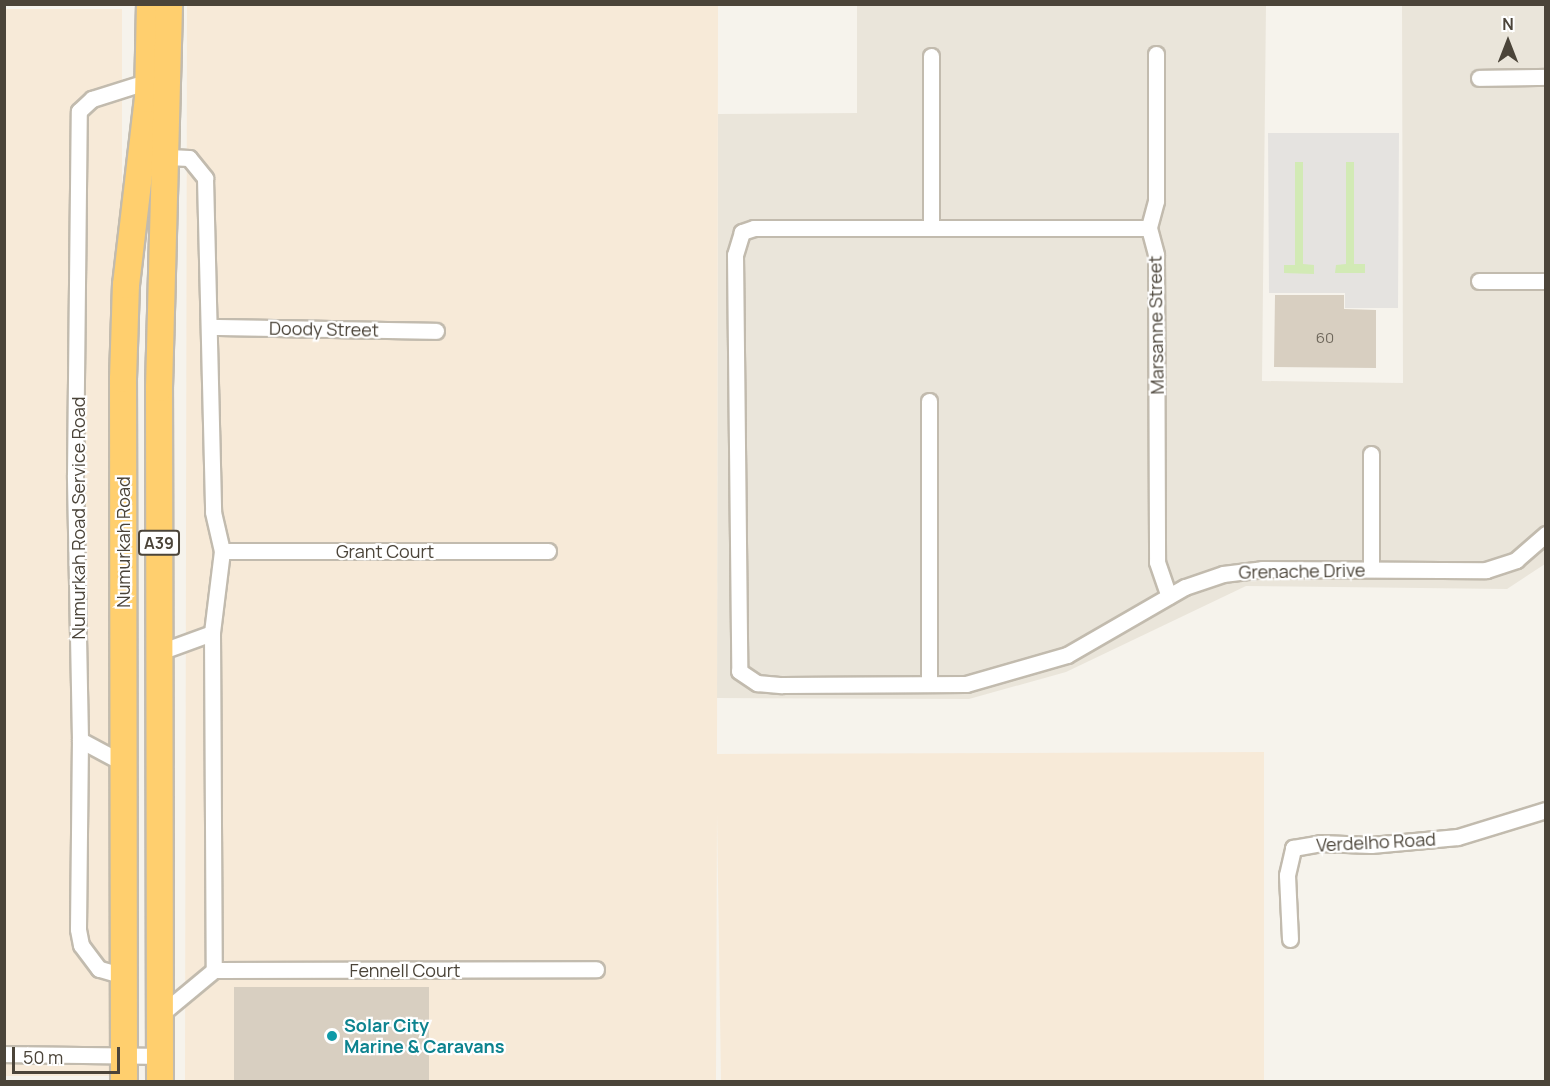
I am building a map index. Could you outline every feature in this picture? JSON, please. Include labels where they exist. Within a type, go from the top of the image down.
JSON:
[{"type":"highway","name":"Numurkah Road","points":[[124,1082],[122,497],[126,285],[149,81],[150,4]]},
{"type":"highway","name":"Numurkah Road","points":[[160,1069],[159,429],[168,157],[169,4]]},
{"type":"highway","points":[[141,158],[168,157]]},
{"type":"highway","points":[[122,497],[143,479],[159,429]]},
{"type":"highway","points":[[124,976],[146,965],[160,941]]},
{"type":"street","name":"Marsanne Street","points":[[1156,54],[1156,201],[1149,228],[1156,255],[1157,562],[1168,596]]},
{"type":"street","points":[[931,56],[931,228],[1149,228]]},
{"type":"street","points":[[1479,78],[1545,77]]},
{"type":"street","name":"Numurkah Road Service Road","points":[[124,976],[110,975],[99,969],[84,951],[78,929],[80,740],[75,477],[79,111],[92,99],[149,81]]},
{"type":"street","points":[[160,1015],[214,970],[212,633],[222,551],[213,512],[212,327],[205,178],[189,159],[168,157]]},
{"type":"street","name":"Grenache Drive","points":[[931,228],[754,228],[742,232],[735,255],[739,671],[757,683],[782,685],[966,684],[1067,655],[1168,596],[1223,574],[1262,569],[1486,570],[1516,560],[1545,534]]},
{"type":"street","points":[[1479,281],[1545,281]]},
{"type":"street","name":"Doody Street","points":[[212,327],[436,331]]},
{"type":"street","points":[[929,400],[929,684]]},
{"type":"street","points":[[1371,454],[1371,569]]},
{"type":"street","name":"Grant Court","points":[[222,551],[548,551]]},
{"type":"street","points":[[160,652],[212,633]]},
{"type":"street","points":[[80,740],[123,763]]},
{"type":"street","name":"Verdelho Road","points":[[1290,939],[1287,875],[1293,848],[1320,843],[1371,845],[1458,837],[1545,810]]},
{"type":"street","name":"Fennell Court","points":[[214,970],[596,969]]},
{"type":"street","points":[[4,1054],[124,1056],[160,1069]]},
{"type":"shaded area","points":[[187,5],[718,5],[717,754],[1264,752],[1264,1081],[721,1081],[717,813],[716,1081],[185,1082]]},
{"type":"shaded area","points":[[857,5],[1266,5],[1262,381],[1403,383],[1402,5],[1545,5],[1545,564],[1507,589],[1246,586],[1066,672],[969,699],[717,698],[718,114],[857,113]]},
{"type":"shaded area","points":[[5,9],[122,9],[122,1076],[5,1076]]},
{"type":"shaded area","points":[[1268,133],[1399,133],[1398,308],[1345,308],[1345,293],[1269,293]],"holes":[[[1295,162],[1303,162],[1303,264],[1314,265],[1314,274],[1284,273],[1284,265],[1295,265]],[[1346,162],[1354,162],[1354,264],[1365,264],[1365,273],[1335,273],[1336,265],[1346,264]]]},
{"type":"green space","points":[[1295,162],[1303,162],[1303,264],[1314,264],[1314,274],[1284,274],[1284,265],[1295,264]]},
{"type":"green space","points":[[1346,162],[1354,162],[1354,264],[1366,264],[1366,273],[1335,273],[1335,264],[1346,264]]},
{"type":"building","points":[[1275,295],[1344,295],[1344,309],[1376,310],[1376,368],[1274,367]]},
{"type":"building","name":"Solar City Marine & Caravans","points":[[234,987],[429,987],[429,1082],[234,1082]]},
{"type":"place","name":"Solar City Marine & Caravans","points":[[332,1036]]}]
